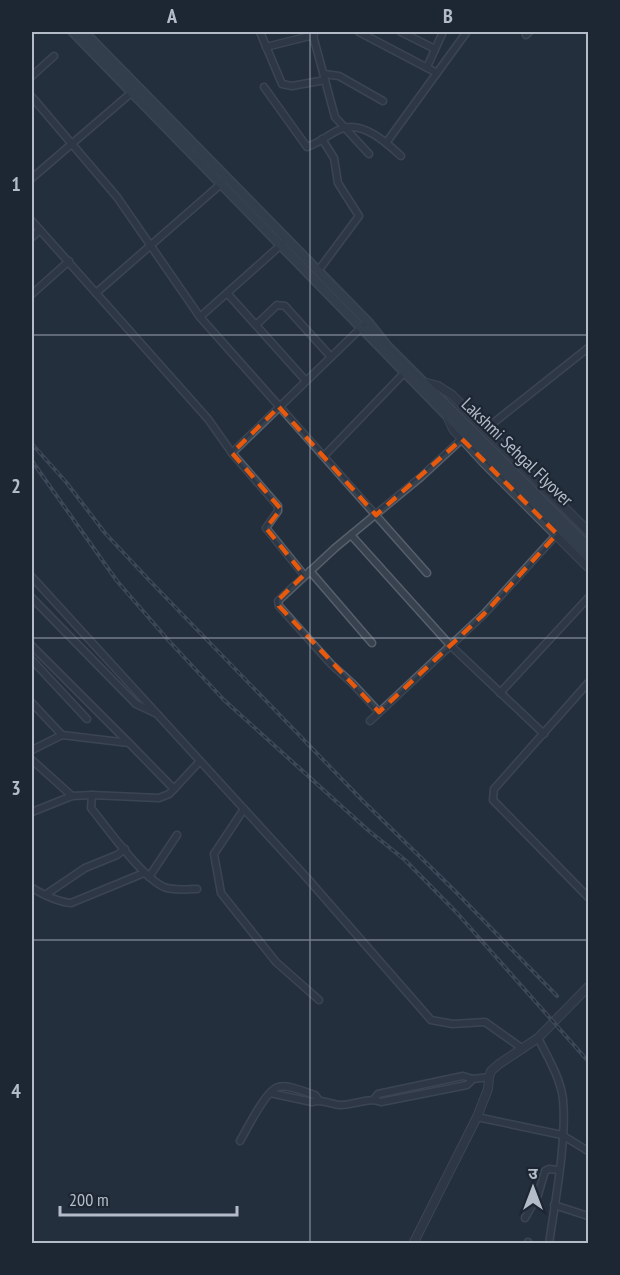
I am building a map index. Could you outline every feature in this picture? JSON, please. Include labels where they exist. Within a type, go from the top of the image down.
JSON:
[{"type":"main road","points":[[73,32],[131,93],[318,271],[365,325]]},
{"type":"main road","points":[[84,32],[282,244],[365,325]]},
{"type":"main road","name":"Lakshmi Sehgal Flyover","points":[[365,325],[405,372],[588,557]]},
{"type":"main road","name":"Lakshmi Sehgal Flyover","points":[[365,325],[422,381],[463,431],[520,476],[588,546]]},
{"type":"street","points":[[260,32],[282,84],[292,86],[324,77],[339,76],[383,101]]},
{"type":"street","points":[[359,32],[437,73]]},
{"type":"street","points":[[401,32],[435,49]]},
{"type":"street","points":[[426,67],[441,32]]},
{"type":"street","points":[[266,47],[314,33],[335,117],[369,154]]},
{"type":"street","points":[[386,143],[466,33]]},
{"type":"street","points":[[32,76],[54,56]]},
{"type":"street","points":[[264,87],[305,145],[310,146],[344,127],[364,130],[386,143],[400,156]]},
{"type":"street","points":[[32,178],[70,143],[131,93]]},
{"type":"street","points":[[32,97],[117,197],[200,317],[427,573]]},
{"type":"street","points":[[318,271],[359,216],[338,183],[334,158],[322,139]]},
{"type":"street","points":[[96,293],[225,181]]},
{"type":"street","points":[[32,221],[208,419],[232,453],[278,506],[278,511],[266,528],[372,643]]},
{"type":"street","points":[[32,237],[39,230]]},
{"type":"street","points":[[200,317],[282,244]]},
{"type":"street","points":[[32,294],[69,261]]},
{"type":"street","points":[[227,293],[306,381]]},
{"type":"street","points":[[256,326],[277,305],[282,304],[331,357]]},
{"type":"street","points":[[232,453],[365,325]]},
{"type":"street","points":[[487,428],[588,348]]},
{"type":"street","points":[[324,456],[405,372]]},
{"type":"street","points":[[422,381],[438,386],[452,395],[588,531]]},
{"type":"street","points":[[379,712],[331,664],[279,606],[279,599],[351,535],[422,477],[463,431],[588,567]]},
{"type":"street","points":[[370,721],[484,614],[557,534]]},
{"type":"street","points":[[351,535],[450,645],[544,734]]},
{"type":"street","points":[[32,577],[244,809],[431,1020],[453,1024],[485,1022],[523,1049]]},
{"type":"street","points":[[32,598],[136,704],[156,714]]},
{"type":"street","points":[[500,693],[588,598]]},
{"type":"street","points":[[32,645],[174,789]]},
{"type":"street","points":[[32,660],[87,719]]},
{"type":"street","points":[[588,683],[494,789],[493,800],[588,897]]},
{"type":"street","points":[[32,703],[62,735]]},
{"type":"street","points":[[32,750],[62,735],[129,743]]},
{"type":"street","points":[[32,760],[72,796]]},
{"type":"street","points":[[32,812],[72,796],[159,798],[169,794],[200,761]]},
{"type":"street","points":[[92,795],[91,808],[146,875],[169,889],[197,890]]},
{"type":"street","points":[[244,809],[214,854],[220,890],[276,962],[319,1000]]},
{"type":"street","points":[[32,888],[65,903],[71,903],[146,875],[177,835]]},
{"type":"street","points":[[45,895],[79,872],[126,849]]},
{"type":"street","points":[[413,1244],[477,1117],[488,1089],[491,1071],[538,1038],[588,987]]},
{"type":"street","points":[[538,1038],[557,1077],[563,1099],[559,1170],[549,1244]]},
{"type":"street","points":[[240,1141],[270,1093],[312,1101],[318,1100],[340,1106],[467,1085],[472,1079],[489,1077]]},
{"type":"street","points":[[477,1117],[562,1135],[588,1151]]},
{"type":"street","points":[[525,1218],[538,1195],[545,1171],[559,1170]]},
{"type":"street","points":[[554,1205],[588,1216]]},
{"type":"highlighted area","points":[[279,407],[376,515],[462,439],[557,534],[484,614],[379,712],[279,606],[279,599],[304,575],[266,528],[281,509],[232,453]]},
{"type":"railway","points":[[32,444],[66,482],[105,533],[149,580],[363,801],[557,996]]},
{"type":"railway","points":[[32,461],[117,581],[169,641],[224,700],[369,831],[405,860],[457,913],[588,1061]]}]
